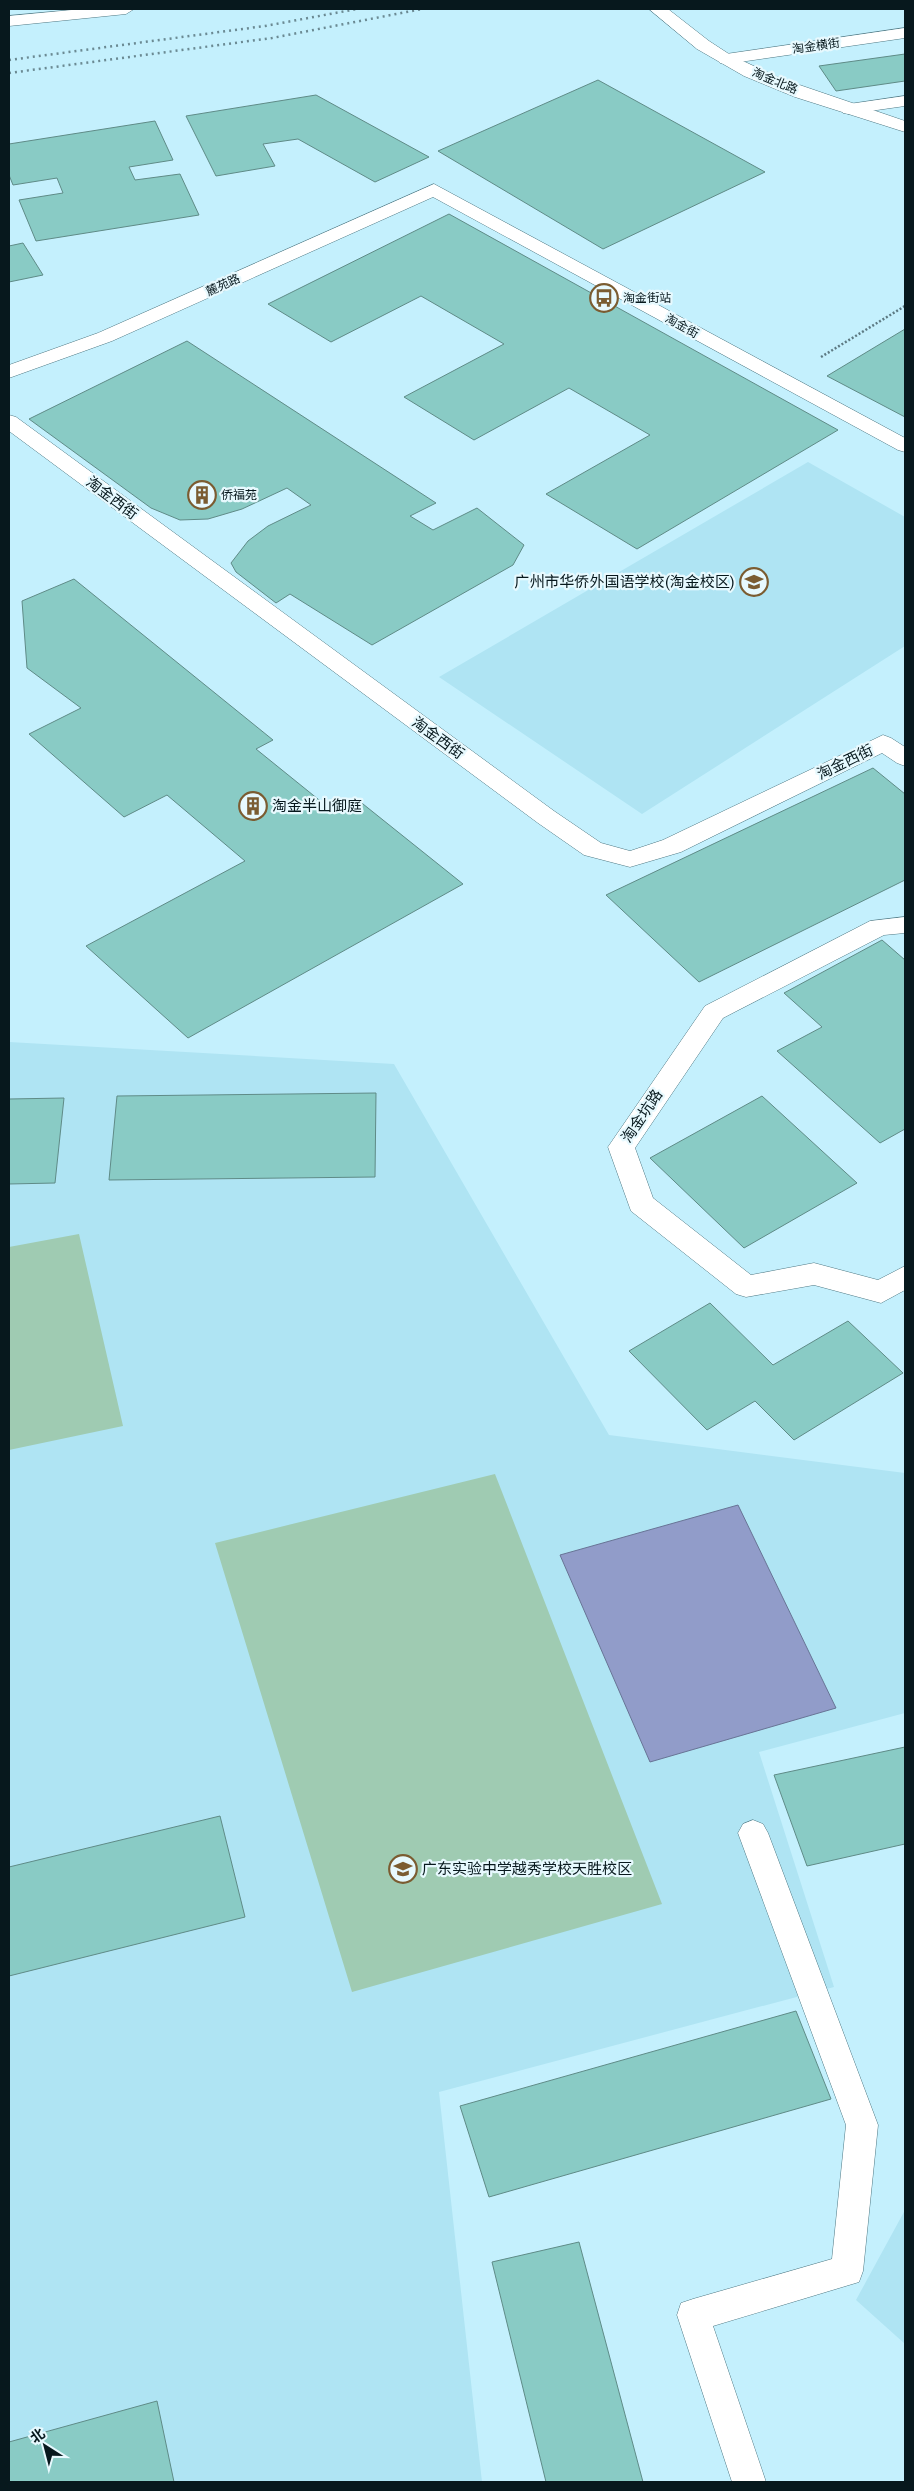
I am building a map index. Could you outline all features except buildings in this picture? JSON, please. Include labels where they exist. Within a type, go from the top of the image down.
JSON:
[{"type":"street","name":"淘金北路","points":[[658,9],[704,46],[781,86],[905,127]]},
{"type":"street","name":"淘金横街","points":[[726,59],[905,34]]},
{"type":"street","name":"麓苑路","points":[[9,372],[105,337],[434,190]]},
{"type":"street","name":"淘金街","points":[[434,190],[905,446]]},
{"type":"street","name":"淘金西街","points":[[9,421],[538,812],[593,849],[630,859],[672,846],[883,743],[905,758]]},
{"type":"street","name":"淘金坑路","points":[[905,925],[879,927],[714,1012],[621,1147],[642,1204],[746,1286],[814,1274],[881,1292],[905,1277]]},
{"type":"lane","points":[[9,21],[126,9]]},
{"type":"lane","points":[[849,109],[905,101]]},
{"type":"lane","points":[[749,2482],[693,2315],[847,2271],[862,2125],[753,1833]]},
{"type":"path","points":[[782,380],[905,306]]},
{"type":"shaded area","name":"广州市华侨外国语学校(淘金校区)","points":[[808,462],[905,517],[905,646],[642,814],[439,677]]},
{"type":"shaded area","name":"广东实验中学越秀学校天胜校区","points":[[9,1042],[394,1064],[609,1435],[905,1473],[905,1713],[759,1752],[834,1987],[439,2092],[482,2482],[9,2482]]},
{"type":"shaded area","points":[[738,1505],[836,1708],[650,1762],[560,1555]]},
{"type":"shaded area","points":[[905,2210],[905,2344],[856,2300]]},
{"type":"green space","points":[[79,1234],[123,1426],[9,1450],[9,1247]]},
{"type":"green space","points":[[495,1474],[662,1904],[352,1992],[215,1543]]},
{"type":"railway","points":[[9,60],[265,26],[357,9]]},
{"type":"railway","points":[[9,73],[272,38],[422,9]]},
{"type":"place","name":"淘金街站","points":[[604,298]]},
{"type":"place","name":"侨福苑","points":[[202,495]]},
{"type":"place","name":"广州市华侨外国语学校(淘金校区)","points":[[754,582]]},
{"type":"place","name":"淘金半山御庭","points":[[253,806]]},
{"type":"place","name":"广东实验中学越秀学校天胜校区","points":[[403,1869]]}]
